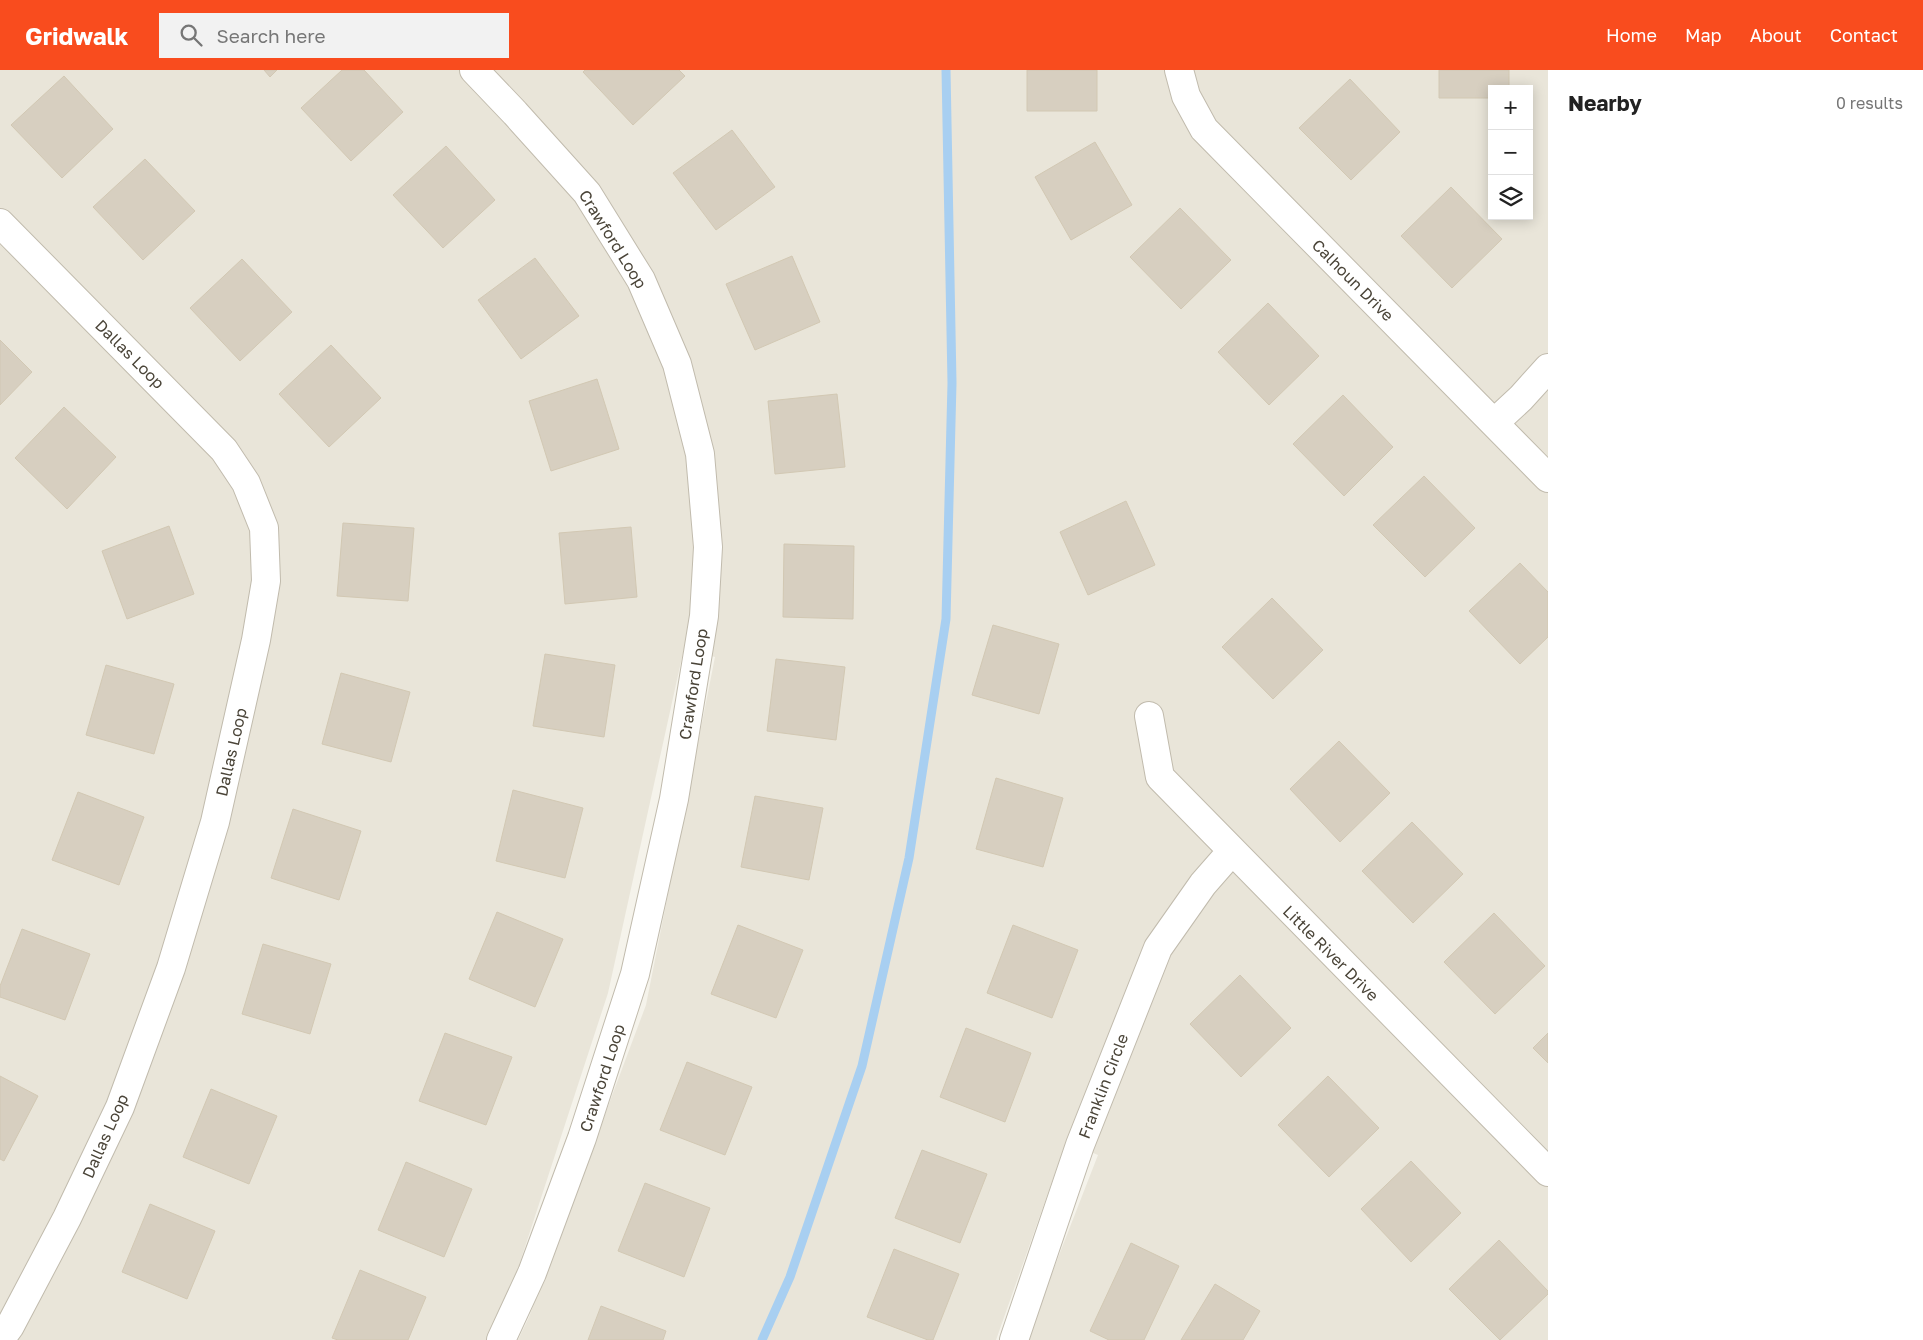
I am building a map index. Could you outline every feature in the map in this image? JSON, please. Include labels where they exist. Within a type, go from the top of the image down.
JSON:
[{"type":"street","name":"Crawford Loop","points":[[474,70],[516,112],[587,193],[641,280],[677,364],[700,454],[708,548],[704,616],[674,799],[635,974],[582,1138],[532,1273],[501,1340]]},
{"type":"street","name":"Calhoun Drive","points":[[1179,70],[1186,96],[1204,129],[1548,478]]},
{"type":"street","name":"Dallas Loop","points":[[0,222],[224,450],[246,483],[264,528],[266,581],[256,640],[215,822],[171,968],[120,1108],[63,1226],[10,1326],[0,1340]]},
{"type":"street","points":[[1494,424],[1548,368]]},
{"type":"street","name":"Little River Drive","points":[[1149,716],[1160,777],[1231,852],[1548,1172]]},
{"type":"street","name":"Franklin Circle","points":[[1014,1340],[1080,1145],[1158,948],[1203,884],[1231,852]]},
{"type":"shaded area","points":[[0,70],[1548,70],[1548,1340],[1026,1340],[1098,1155],[1066,1142],[996,1340],[518,1340],[529,1317],[646,1005],[715,657],[684,648],[608,993],[506,1305],[488,1340],[0,1340]]},
{"type":"building","points":[[264,70],[277,70],[270,77]]},
{"type":"building","points":[[342,70],[364,70],[403,112],[351,161],[301,108]]},
{"type":"building","points":[[585,70],[679,70],[685,76],[633,125],[583,72]]},
{"type":"building","points":[[1027,70],[1097,70],[1097,111],[1027,111]]},
{"type":"building","points":[[1439,70],[1509,70],[1509,85],[1488,85],[1488,98],[1439,98]]},
{"type":"building","points":[[64,76],[113,129],[62,178],[11,125]]},
{"type":"building","points":[[1350,79],[1400,132],[1351,180],[1299,128]]},
{"type":"building","points":[[732,130],[775,187],[716,230],[673,173]]},
{"type":"building","points":[[1095,142],[1132,205],[1071,240],[1035,177]]},
{"type":"building","points":[[446,146],[495,200],[443,248],[393,195]]},
{"type":"building","points":[[145,159],[195,211],[143,260],[93,207]]},
{"type":"building","points":[[1451,187],[1502,239],[1452,288],[1401,236]]},
{"type":"building","points":[[1180,208],[1231,260],[1181,309],[1130,257]]},
{"type":"building","points":[[792,256],[820,322],[755,350],[726,284]]},
{"type":"building","points":[[535,258],[579,316],[521,359],[478,300]]},
{"type":"building","points":[[242,259],[292,312],[240,361],[190,308]]},
{"type":"building","points":[[1268,303],[1319,356],[1269,405],[1218,352]]},
{"type":"building","points":[[0,340],[32,372],[0,405]]},
{"type":"building","points":[[331,345],[381,398],[329,447],[279,394]]},
{"type":"building","points":[[597,379],[619,449],[551,471],[529,401]]},
{"type":"building","points":[[837,394],[845,467],[775,474],[768,401]]},
{"type":"building","points":[[1343,395],[1393,447],[1344,496],[1293,444]]},
{"type":"building","points":[[64,407],[116,457],[67,509],[15,458]]},
{"type":"building","points":[[1424,476],[1475,528],[1425,577],[1373,525]]},
{"type":"building","points":[[1126,501],[1155,565],[1088,595],[1060,532]]},
{"type":"building","points":[[343,523],[414,528],[408,601],[337,596]]},
{"type":"building","points":[[169,526],[194,594],[127,619],[102,551]]},
{"type":"building","points":[[631,527],[637,597],[565,604],[559,533]]},
{"type":"building","points":[[784,544],[854,546],[853,619],[783,617]]},
{"type":"building","points":[[1520,563],[1548,592],[1548,637],[1520,664],[1469,611]]},
{"type":"building","points":[[1272,598],[1323,650],[1273,699],[1222,647]]},
{"type":"building","points":[[993,625],[1059,644],[1039,714],[972,695]]},
{"type":"building","points":[[545,654],[615,665],[604,737],[533,726]]},
{"type":"building","points":[[776,659],[845,667],[836,740],[767,731]]},
{"type":"building","points":[[106,665],[174,684],[154,754],[86,735]]},
{"type":"building","points":[[341,673],[410,692],[391,762],[322,744]]},
{"type":"building","points":[[1339,741],[1390,793],[1340,842],[1290,789]]},
{"type":"building","points":[[996,778],[1063,798],[1043,867],[976,849]]},
{"type":"building","points":[[513,790],[583,808],[565,878],[496,861]]},
{"type":"building","points":[[78,792],[144,817],[119,885],[52,860]]},
{"type":"building","points":[[755,796],[823,808],[809,880],[741,867]]},
{"type":"building","points":[[293,809],[361,831],[339,900],[271,878]]},
{"type":"building","points":[[1412,822],[1463,874],[1413,923],[1362,871]]},
{"type":"building","points":[[497,912],[563,939],[535,1007],[469,979]]},
{"type":"building","points":[[1494,913],[1545,966],[1495,1014],[1444,962]]},
{"type":"building","points":[[738,925],[803,950],[776,1018],[711,994]]},
{"type":"building","points":[[1013,925],[1078,950],[1052,1018],[987,993]]},
{"type":"building","points":[[22,929],[90,954],[65,1020],[0,997],[0,986]]},
{"type":"building","points":[[263,944],[331,964],[310,1034],[242,1014]]},
{"type":"building","points":[[1240,975],[1291,1028],[1241,1077],[1190,1024]]},
{"type":"building","points":[[966,1028],[1031,1053],[1005,1122],[940,1097]]},
{"type":"building","points":[[445,1033],[512,1057],[486,1125],[419,1101]]},
{"type":"building","points":[[1548,1033],[1548,1063],[1533,1048]]},
{"type":"building","points":[[687,1062],[752,1087],[725,1155],[660,1130]]},
{"type":"building","points":[[0,1076],[38,1096],[4,1161],[0,1159]]},
{"type":"building","points":[[1328,1076],[1379,1128],[1329,1177],[1278,1125]]},
{"type":"building","points":[[211,1089],[277,1116],[249,1184],[183,1157]]},
{"type":"building","points":[[922,1150],[987,1174],[960,1243],[895,1218]]},
{"type":"building","points":[[1411,1161],[1461,1213],[1411,1262],[1361,1209]]},
{"type":"building","points":[[406,1162],[472,1189],[444,1257],[378,1230]]},
{"type":"building","points":[[645,1183],[710,1208],[684,1277],[618,1251]]},
{"type":"building","points":[[150,1204],[215,1231],[187,1299],[122,1272]]},
{"type":"building","points":[[1499,1240],[1548,1291],[1548,1294],[1500,1340],[1449,1289]]},
{"type":"building","points":[[1131,1243],[1179,1266],[1144,1340],[1109,1340],[1090,1331]]},
{"type":"building","points":[[894,1249],[959,1274],[933,1340],[928,1340],[867,1317]]},
{"type":"building","points":[[360,1270],[426,1297],[408,1340],[338,1340],[332,1338]]},
{"type":"building","points":[[1215,1284],[1260,1311],[1243,1340],[1181,1340]]},
{"type":"building","points":[[601,1306],[666,1331],[663,1340],[588,1340]]},
{"type":"waterway","points":[[762,1340],[790,1277],[862,1066],[909,858],[946,619],[952,383],[946,70]]}]
